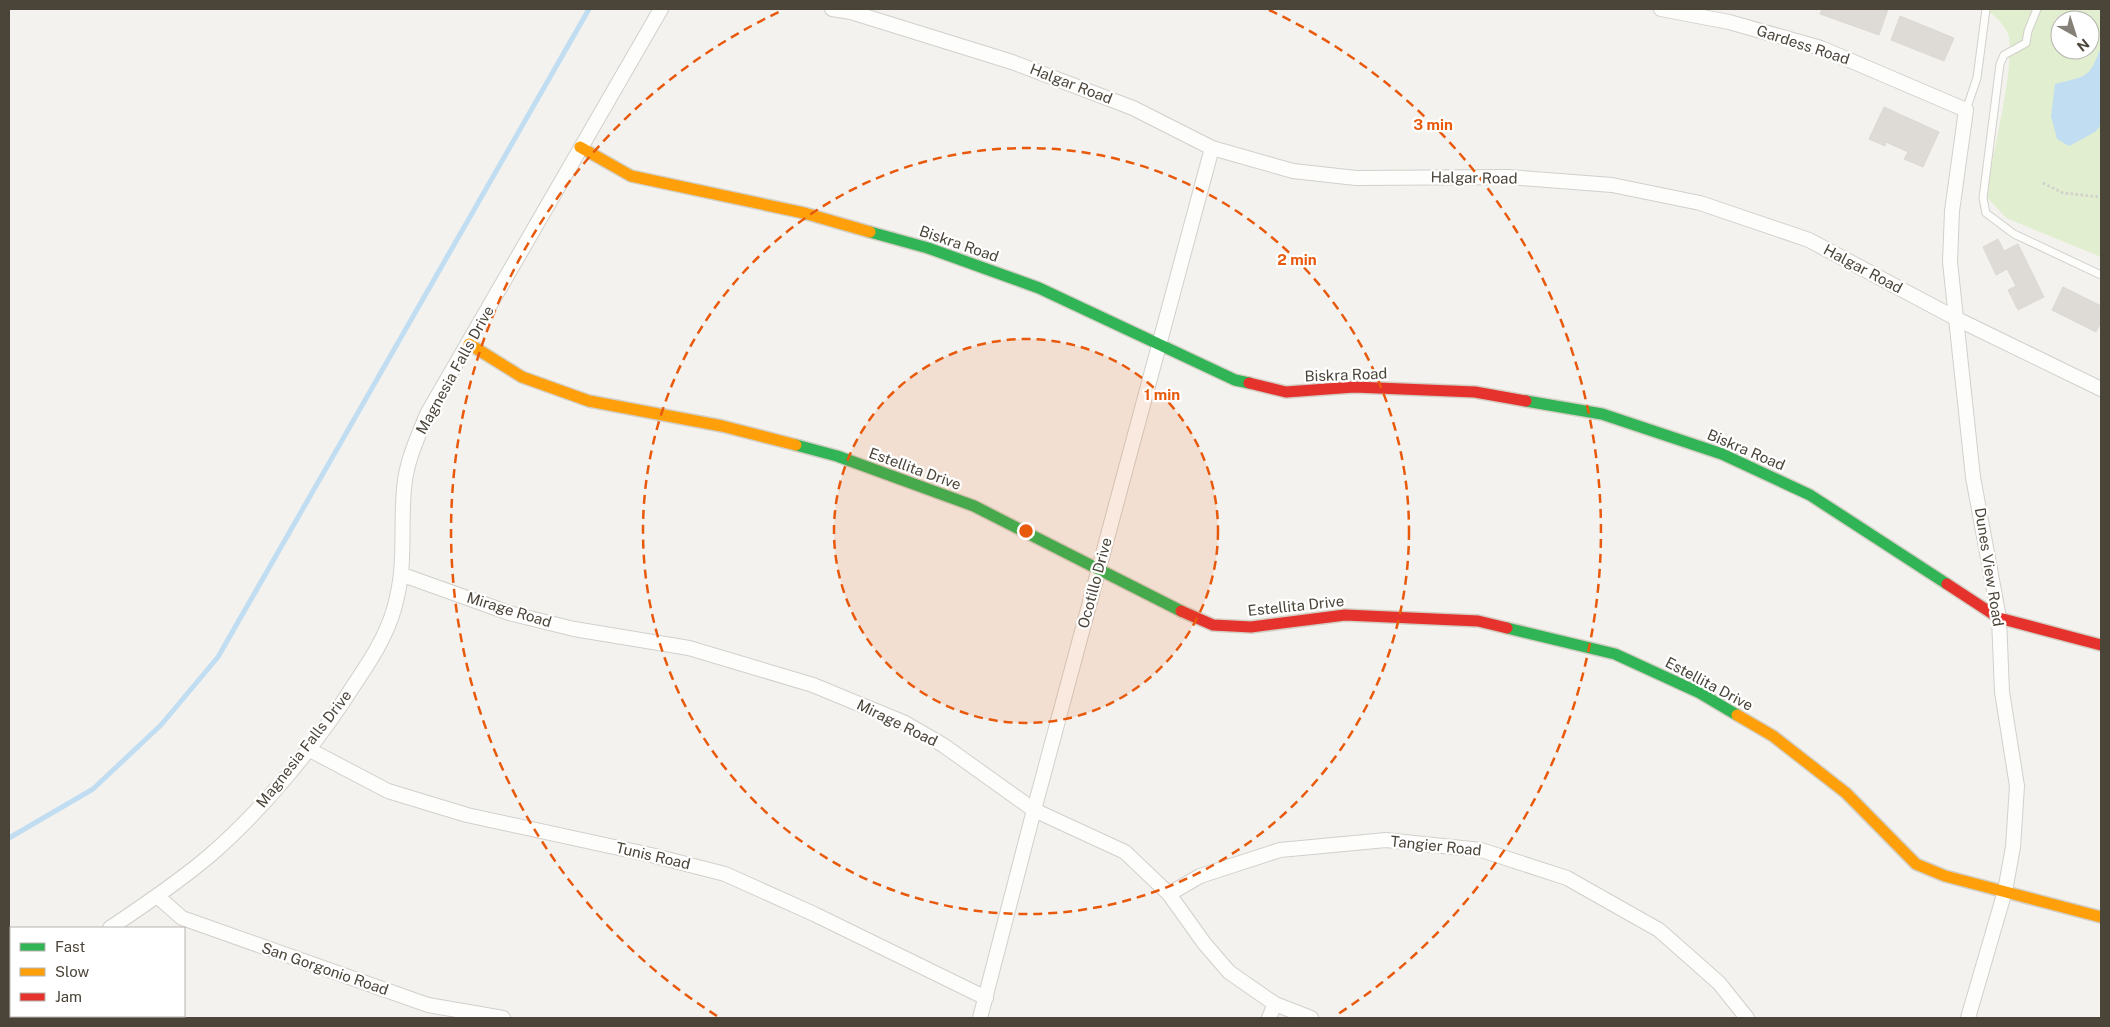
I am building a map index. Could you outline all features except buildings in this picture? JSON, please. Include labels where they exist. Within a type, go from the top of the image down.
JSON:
[{"type":"street","name":"Magnesia Falls Drive","points":[[111,927],[157,896],[208,857],[251,816],[308,749],[342,704],[378,647],[394,611],[403,575],[404,489],[410,456],[427,414],[661,9]]},
{"type":"street","name":"Halgar Road","points":[[832,9],[851,12],[1012,62],[1133,108],[1212,148],[1293,171],[1356,178],[1508,177],[1603,184],[1700,203],[1809,240],[1957,319],[2101,389]]},
{"type":"street","name":"Gardess Road","points":[[1661,9],[1729,22],[1821,48],[1966,110]]},
{"type":"street","name":"Dunes View Road","points":[[1966,110],[1952,211],[1950,262],[1974,477],[1999,618],[2002,692],[2017,786],[2013,847],[2005,891],[1968,1018]]},
{"type":"street","name":"Biskra Road","points":[[580,147],[631,176],[804,213],[928,248],[1039,288],[1235,380],[1286,392],[1354,387],[1475,392],[1602,414],[1722,454],[1810,495],[1999,618],[2101,645]]},
{"type":"street","name":"Ocotillo Drive","points":[[980,1018],[1158,344],[1212,148]]},
{"type":"street","name":"Estellita Drive","points":[[469,344],[522,377],[589,401],[722,426],[837,456],[974,506],[1183,612],[1214,625],[1251,627],[1345,615],[1478,621],[1615,654],[1700,692],[1774,736],[1846,793],[1895,845],[1916,864],[1945,876],[2101,917]]},
{"type":"street","name":"Mirage Road","points":[[403,575],[509,613],[574,629],[689,648],[813,685],[905,723],[943,745],[1034,810],[1125,852],[1169,894],[1204,943],[1229,972],[1276,1004],[1310,1018]]},
{"type":"street","name":"Tunis Road","points":[[308,749],[388,791],[458,812],[651,855],[725,874],[814,914],[986,998]]},
{"type":"street","name":"Tangier Road","points":[[1169,894],[1200,876],[1280,850],[1386,840],[1481,850],[1567,878],[1659,930],[1719,983],[1747,1018]]},
{"type":"street","name":"San Gorgonio Road","points":[[157,896],[182,918],[337,973],[428,1005],[503,1018]]},
{"type":"street","points":[[1269,1018],[1276,1004]]},
{"type":"lane","points":[[1966,110],[1977,78],[1986,9]]},
{"type":"lane","points":[[2037,9],[2028,31],[2026,43],[2004,56],[2000,64],[1982,198],[1986,213],[2014,234],[2101,275]]},
{"type":"path","points":[[2043,183],[2069,194],[2101,197]]},
{"type":"green space","points":[[1985,9],[2101,9],[2101,257],[2006,218],[1985,195],[2009,65],[2010,46],[2008,34],[1998,20]]},
{"type":"water","points":[[2101,47],[2101,125],[2095,132],[2069,146],[2057,139],[2051,116],[2055,84],[2080,77],[2090,71],[2095,60],[2100,60]]},
{"type":"waterway","points":[[9,838],[93,789],[161,725],[218,657],[589,9]]},
{"type":"traffic: fast","points":[[870,232],[928,248],[1039,288],[1235,380],[1249,383]]},
{"type":"traffic: fast","points":[[1526,401],[1602,414],[1722,454],[1810,495],[1947,584]]},
{"type":"traffic: fast","points":[[796,445],[837,456],[974,506],[1181,611]]},
{"type":"traffic: fast","points":[[1507,628],[1615,654],[1700,693],[1737,715]]},
{"type":"traffic: slow","points":[[580,147],[631,176],[804,213],[870,232]]},
{"type":"traffic: slow","points":[[469,344],[522,377],[589,401],[722,426],[796,445]]},
{"type":"traffic: slow","points":[[1737,715],[1773,736],[1846,793],[1916,864],[1945,876],[2101,917]]},
{"type":"traffic: jam","points":[[1249,383],[1286,392],[1354,387],[1475,392],[1526,401]]},
{"type":"traffic: jam","points":[[1947,584],[1999,618],[2101,645]]},
{"type":"traffic: jam","points":[[1181,611],[1213,625],[1251,627],[1345,615],[1478,621],[1507,628]]}]
